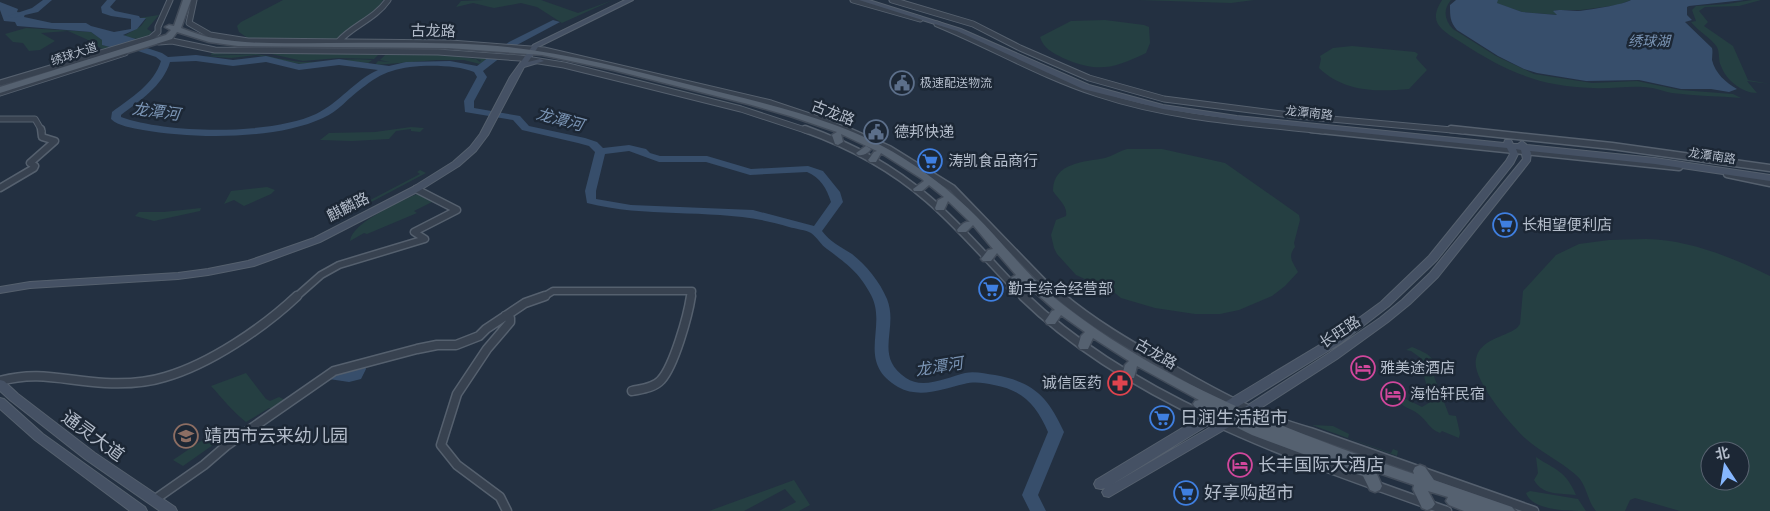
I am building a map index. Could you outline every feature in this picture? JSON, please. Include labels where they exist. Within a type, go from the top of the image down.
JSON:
[{"type":"main road","points":[[514,52],[624,0]]},
{"type":"main road","points":[[514,52],[630,0]]},
{"type":"main road","name":"龙潭南路","points":[[862,0],[950,26],[1068,80],[1097,91],[1163,107],[1372,128]]},
{"type":"main road","name":"龙潭南路","points":[[881,0],[977,30],[1054,68],[1112,89],[1166,103],[1260,117],[1289,116],[1517,146],[1680,164],[1770,178]]},
{"type":"main road","points":[[172,31],[188,1]]},
{"type":"main road","name":"绣球大道","points":[[0,90],[152,41],[172,31]]},
{"type":"main road","name":"古龙路","points":[[172,31],[253,49],[288,46],[319,49],[514,52]]},
{"type":"main road","name":"古龙路","points":[[172,31],[206,47],[226,44],[288,46],[475,45],[589,65],[769,107],[816,121],[876,146],[914,167],[950,198],[997,252],[1015,283],[1059,312],[1113,341],[1134,364],[1173,377],[1220,410]]},
{"type":"main road","name":"绣球大道","points":[[0,90],[88,59],[116,52]]},
{"type":"main road","points":[[514,52],[540,61]]},
{"type":"main road","name":"麒麟路","points":[[0,290],[30,285],[178,276],[244,265],[312,242],[416,189],[463,158],[480,140],[517,66],[514,52]]},
{"type":"main road","points":[[73,61],[88,59]]},
{"type":"main road","name":"古龙路","points":[[589,65],[616,76],[651,80],[837,138],[875,157],[921,187],[973,225]]},
{"type":"main road","name":"麒麟路","points":[[0,285],[196,270],[227,265],[270,254],[355,218],[441,170],[465,152],[488,121]]},
{"type":"main road","name":"龙潭南路","points":[[1517,146],[1671,157],[1770,172]]},
{"type":"main road","name":"长旺路","points":[[1517,146],[1526,159],[1434,275],[1406,302],[1367,333],[1236,417],[1105,488],[1220,410],[1337,340],[1400,291],[1433,258],[1503,171],[1513,157],[1517,146]]},
{"type":"main road","name":"古龙路","points":[[997,252],[1031,277],[1059,312],[1086,341],[1134,364],[1220,410],[1372,479],[1424,487],[1481,511]]},
{"type":"main road","name":"通灵大道","points":[[0,383],[14,397],[90,456],[170,511]]},
{"type":"main road","name":"通灵大道","points":[[0,402],[39,437],[140,511]]},
{"type":"main road","name":"古龙路","points":[[1236,417],[1279,445],[1351,468],[1504,510]]},
{"type":"main road","points":[[1349,446],[1351,468]]},
{"type":"main road","points":[[1420,471],[1427,504]]},
{"type":"main road","points":[[1490,496],[1504,510]]},
{"type":"street","points":[[152,41],[158,32],[158,27],[170,0]]},
{"type":"street","points":[[338,42],[350,30],[375,15],[388,0]]},
{"type":"street","points":[[853,0],[954,30],[1063,82],[1126,102],[1218,119],[1517,146],[1697,170],[1770,183]]},
{"type":"street","points":[[188,1],[189,22],[226,44]]},
{"type":"street","points":[[889,1],[973,24],[1080,75],[1117,87],[1176,101],[1262,110],[1289,116],[1370,120],[1612,146],[1770,168]]},
{"type":"street","points":[[0,83],[73,61],[116,52],[152,41],[173,41],[206,47]]},
{"type":"street","points":[[288,46],[338,42],[451,44]]},
{"type":"street","points":[[540,61],[589,65]]},
{"type":"street","points":[[0,119],[35,119],[43,132],[42,137],[55,141],[30,163],[36,166],[34,168],[0,188]]},
{"type":"street","points":[[0,383],[33,375],[96,383],[135,382],[164,377],[187,369],[244,336],[284,308],[310,284],[327,272],[348,262],[401,248],[424,239],[423,236],[414,232],[457,210],[416,189]]},
{"type":"street","points":[[973,225],[997,252]]},
{"type":"street","points":[[154,500],[226,446],[334,371],[437,345],[456,345],[479,336],[525,303],[557,290],[692,291],[676,352],[662,379],[652,385],[632,391]]},
{"type":"street","points":[[505,316],[510,318],[510,322],[487,348],[458,394],[441,445],[457,465],[500,497],[507,511]]},
{"type":"street","points":[[1220,410],[1236,417],[1283,425],[1349,446],[1534,511]]},
{"type":"street","points":[[1372,479],[1447,511]]},
{"type":"green space","points":[[283,0],[383,0],[377,10],[367,19],[349,29],[334,41],[249,39],[239,32],[237,26],[241,22]]},
{"type":"green space","points":[[541,0],[578,13],[613,0],[562,23],[537,7],[521,3],[494,8],[473,3],[456,7],[461,1]]},
{"type":"green space","points":[[1139,0],[1254,0],[1231,3]]},
{"type":"green space","points":[[1442,0],[1451,0],[1448,3],[1446,18],[1453,29],[1496,56],[1534,74],[1592,83],[1637,81],[1680,90],[1733,94],[1741,98],[1672,93],[1647,87],[1573,87],[1522,75],[1491,61],[1442,29],[1436,19],[1436,14]]},
{"type":"green space","points":[[1498,0],[1631,0],[1618,5],[1581,10],[1555,10],[1555,13],[1560,15],[1522,12],[1496,3]]},
{"type":"green space","points":[[1761,0],[1739,6],[1705,7],[1699,11],[1708,22],[1704,26],[1733,46],[1748,80],[1770,84],[1747,81],[1757,93],[1746,91],[1731,81],[1723,71],[1717,47],[1691,22],[1696,21],[1692,10],[1696,6]]},
{"type":"green space","points":[[159,15],[147,29],[152,32],[146,37],[136,39],[124,36],[141,26],[146,19],[139,18]]},
{"type":"green space","points":[[1105,20],[1149,27],[1150,43],[1146,53],[1114,66],[1086,66],[1052,52],[1043,44],[1040,37],[1071,21]]},
{"type":"green space","points":[[26,28],[91,32],[102,40],[102,45],[114,48],[104,50],[68,31],[41,33],[55,41],[40,50],[29,51],[23,43],[13,42],[5,34]]},
{"type":"green space","points":[[1352,46],[1415,52],[1418,54],[1416,58],[1427,70],[1409,89],[1373,90],[1361,89],[1339,82],[1319,68],[1320,56],[1333,48]]},
{"type":"green space","points":[[212,52],[380,53],[374,59],[339,58],[303,61],[267,53],[211,55]]},
{"type":"green space","points":[[387,53],[431,53],[465,56],[462,57],[476,59],[480,62],[481,60],[467,56],[491,57],[480,64],[464,60],[437,60],[375,65],[378,61],[390,62],[380,60]]},
{"type":"green space","points":[[256,54],[291,61],[326,61],[300,64],[256,55],[231,58],[204,56]]},
{"type":"green space","points":[[372,60],[368,63],[330,61]]},
{"type":"green space","points":[[411,127],[424,128],[420,132],[411,131],[411,129],[396,131],[389,139],[320,140],[329,133],[375,132]]},
{"type":"green space","points":[[1127,149],[1162,149],[1225,163],[1299,215],[1300,220],[1294,243],[1295,247],[1291,254],[1298,272],[1272,296],[1239,310],[1220,314],[1195,314],[1155,308],[1121,298],[1115,293],[1076,275],[1054,248],[1051,235],[1056,220],[1066,216],[1066,212],[1053,191],[1054,181],[1058,174],[1072,165],[1105,158]]},
{"type":"green space","points":[[420,170],[426,173],[343,217],[338,217],[420,174],[417,172]]},
{"type":"green space","points":[[267,187],[275,190],[271,194],[244,206],[234,200],[224,204],[231,191]]},
{"type":"green space","points":[[419,193],[436,200],[414,211],[417,213],[367,234],[364,233],[350,241],[359,227],[368,220]]},
{"type":"green space","points":[[201,208],[200,211],[154,221],[135,216],[139,212],[164,212]]},
{"type":"green space","points":[[1609,240],[1662,240],[1694,246],[1725,256],[1770,276],[1770,511],[1680,511],[1635,498],[1630,500],[1625,511],[1596,511],[1580,479],[1526,439],[1494,402],[1476,368],[1478,352],[1487,343],[1517,328],[1520,324],[1523,291],[1556,255],[1579,244]]},
{"type":"green space","points":[[1412,347],[1433,359],[1440,374],[1433,374],[1449,415],[1456,416],[1460,433],[1459,438],[1442,431],[1440,433],[1436,431],[1415,411],[1400,402],[1406,399],[1422,407],[1432,401],[1430,399],[1435,395],[1428,390],[1423,373],[1412,365],[1422,359],[1411,351],[1406,350]]},
{"type":"green space","points":[[246,373],[266,399],[270,401],[279,397],[285,400],[246,422],[211,386]]},
{"type":"green space","points":[[1312,425],[1333,426],[1349,434],[1348,438],[1391,453],[1393,449],[1398,451],[1397,456]]},
{"type":"green space","points":[[210,435],[220,440],[183,466],[173,460]]},
{"type":"green space","points":[[1536,457],[1564,476],[1576,495],[1552,493],[1542,489],[1534,480],[1538,473]]},
{"type":"green space","points":[[794,480],[810,505],[799,511],[779,511],[796,502],[785,489],[744,511],[709,511]]},
{"type":"green space","points":[[1530,491],[1578,499],[1586,511],[1543,507],[1530,499],[1526,493]]},
{"type":"water","points":[[107,0],[116,0],[110,7],[115,11],[146,18],[137,29],[123,35],[139,40],[114,48],[102,45],[102,40],[91,32],[17,26],[15,22],[4,21],[0,10],[0,2],[18,9],[17,12],[25,14],[24,17],[52,23],[86,23],[114,32],[131,29],[131,19],[102,13],[101,7]]},
{"type":"water","name":"绣球湖","points":[[1456,0],[1498,0],[1497,3],[1522,12],[1557,15],[1553,11],[1588,10],[1631,0],[1744,0],[1689,6],[1687,7],[1687,15],[1692,20],[1685,22],[1712,48],[1712,60],[1718,73],[1725,81],[1737,89],[1729,92],[1711,89],[1681,89],[1639,80],[1586,81],[1524,69],[1498,56],[1457,30],[1450,12],[1450,5]]},
{"type":"water","points":[[365,366],[366,369],[361,379],[349,382],[329,379],[330,374]]},
{"type":"waterway","points":[[12,16],[35,10],[48,0]]},
{"type":"waterway","points":[[478,70],[512,44],[556,22]]},
{"type":"waterway","name":"龙潭河","points":[[126,44],[159,55],[166,60]]},
{"type":"waterway","points":[[166,60],[196,58],[233,63],[266,59],[299,67],[339,62],[388,68]]},
{"type":"waterway","name":"龙潭河","points":[[166,60],[159,76],[138,97],[116,114],[116,119],[133,125],[186,132],[249,131],[278,128],[303,123],[320,116],[368,79],[386,69],[418,64],[450,64],[478,70]]},
{"type":"waterway","name":"龙潭河","points":[[478,70],[482,77],[469,101],[469,110],[516,118],[526,128],[581,140],[593,144],[600,151]]},
{"type":"waterway","points":[[600,151],[629,148],[642,151],[646,155],[659,159],[707,159],[750,172],[808,169],[819,173],[834,192],[837,202],[816,231]]},
{"type":"waterway","name":"龙潭河","points":[[600,151],[590,191],[591,201],[611,206],[651,210],[753,214],[816,231]]},
{"type":"waterway","name":"龙潭河","points":[[816,231],[829,245],[858,266],[875,289],[880,299],[884,322],[880,351],[889,371],[901,382],[909,386],[927,388],[965,378],[979,377],[1016,385],[1040,403],[1056,432],[1030,495],[1038,511]]},
{"type":"place","name":"极速配送物流","points":[[902,83]]},
{"type":"place","name":"德邦快递","points":[[876,132]]},
{"type":"place","name":"涛凯食品商行","points":[[930,161]]},
{"type":"place","name":"长相望便利店","points":[[1505,225]]},
{"type":"place","name":"勤丰综合经营部","points":[[991,289]]},
{"type":"place","name":"雅美途酒店","points":[[1363,368]]},
{"type":"place","name":"诚信医药","points":[[1120,383]]},
{"type":"place","name":"海怡轩民宿","points":[[1393,394]]},
{"type":"place","name":"日润生活超市","points":[[1162,418]]},
{"type":"place","name":"靖西市云来幼儿园","points":[[186,436]]},
{"type":"place","name":"长丰国际大酒店","points":[[1240,465]]},
{"type":"place","name":"好享购超市","points":[[1186,493]]}]
